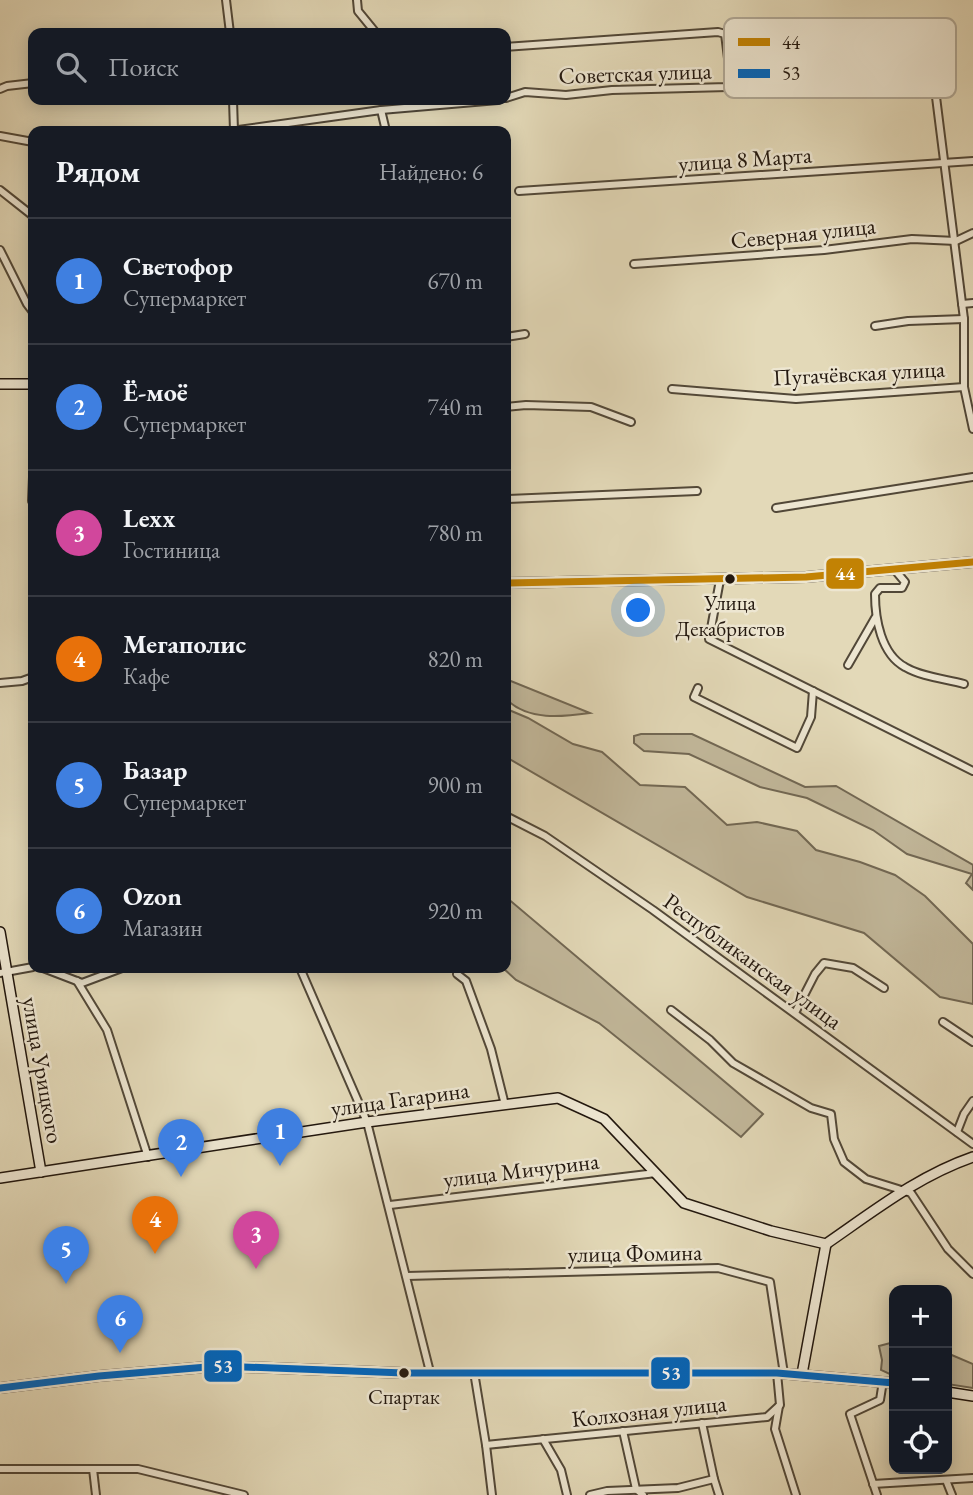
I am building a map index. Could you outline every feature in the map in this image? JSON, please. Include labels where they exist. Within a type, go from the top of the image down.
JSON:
[{"type":"street","points":[[226,0],[229,28]]},
{"type":"street","points":[[357,0],[358,10],[372,28]]},
{"type":"street","points":[[511,47],[718,32],[724,34]]},
{"type":"street","points":[[0,89],[28,84]]},
{"type":"street","name":"Советская улица","points":[[511,96],[525,92],[566,95],[612,90],[724,87]]},
{"type":"street","name":"Советская улица","points":[[936,98],[945,161]]},
{"type":"street","points":[[233,105],[233,126]]},
{"type":"street","points":[[284,126],[411,105]]},
{"type":"street","points":[[382,110],[385,126]]},
{"type":"street","points":[[0,136],[28,141]]},
{"type":"street","name":"улица 8 Марта","points":[[519,191],[973,160]]},
{"type":"street","points":[[945,161],[964,319],[964,387],[970,397],[973,429]]},
{"type":"street","points":[[0,190],[28,212]]},
{"type":"street","name":"Северная улица","points":[[634,264],[824,250],[912,239],[956,241],[973,233]]},
{"type":"street","points":[[0,250],[28,305]]},
{"type":"street","points":[[962,304],[973,303]]},
{"type":"street","points":[[875,326],[908,321],[964,319]]},
{"type":"street","points":[[511,336],[525,334]]},
{"type":"street","points":[[0,384],[28,384]]},
{"type":"street","name":"Пугачёвская улица","points":[[672,389],[796,399],[964,387]]},
{"type":"street","points":[[511,406],[591,407],[631,422]]},
{"type":"street","points":[[776,508],[973,477]]},
{"type":"street","points":[[511,499],[697,491]]},
{"type":"street","points":[[511,583],[806,577],[973,562]]},
{"type":"street","points":[[894,569],[905,582],[902,588],[880,588],[875,594],[875,618],[895,661],[908,669],[964,684]]},
{"type":"street","points":[[720,580],[709,639],[973,771]]},
{"type":"street","points":[[848,665],[875,618]]},
{"type":"street","points":[[0,683],[28,680]]},
{"type":"street","points":[[698,688],[694,697],[797,748],[811,717],[813,691]]},
{"type":"street","name":"Республиканская улица","points":[[511,819],[545,836],[795,1013],[973,1144]]},
{"type":"street","name":"улица Урицкого","points":[[0,932],[3,973],[41,1172]]},
{"type":"street","points":[[795,1013],[815,974],[824,963],[853,968],[884,988]]},
{"type":"street","points":[[3,973],[28,968]]},
{"type":"street","points":[[56,973],[82,983],[109,973]]},
{"type":"street","points":[[302,973],[367,1122],[430,1372]]},
{"type":"street","points":[[457,974],[466,981],[491,1049],[505,1105]]},
{"type":"street","points":[[77,981],[107,1030],[148,1157]]},
{"type":"street","points":[[671,1010],[710,1040],[733,1063],[811,1108],[831,1114],[834,1139],[844,1162],[866,1180],[911,1193],[948,1250],[973,1274]]},
{"type":"street","points":[[943,1022],[973,1042]]},
{"type":"street","name":"улица Гагарина","points":[[0,1178],[367,1122],[558,1098],[604,1119],[684,1203],[772,1231],[826,1244]]},
{"type":"street","points":[[957,1132],[973,1101]]},
{"type":"street","points":[[802,1374],[826,1244],[904,1190],[943,1168],[973,1157]]},
{"type":"street","name":"улица Мичурина","points":[[390,1205],[656,1173]]},
{"type":"street","name":"улица Фомина","points":[[407,1276],[718,1268],[770,1282],[780,1373]]},
{"type":"street","points":[[0,1388],[219,1366],[563,1374],[780,1373],[889,1382]]},
{"type":"street","points":[[474,1372],[492,1495]]},
{"type":"street","points":[[780,1373],[780,1405],[775,1429],[796,1495]]},
{"type":"street","points":[[877,1495],[850,1414],[880,1400],[883,1381]]},
{"type":"street","points":[[952,1393],[973,1396]]},
{"type":"street","name":"Колхозная улица","points":[[486,1445],[767,1417],[780,1405]]},
{"type":"street","points":[[702,1423],[719,1495]]},
{"type":"street","points":[[624,1431],[636,1489],[643,1495]]},
{"type":"street","points":[[543,1439],[561,1470],[567,1495]]},
{"type":"street","points":[[0,1469],[138,1469],[244,1495]]},
{"type":"street","points":[[93,1469],[96,1495]]},
{"type":"street","points":[[873,1484],[973,1478]]},
{"type":"street","points":[[590,1495],[607,1491],[678,1488],[714,1479]]},
{"type":"street","points":[[946,1480],[951,1495]]},
{"type":"shaded area","points":[[511,681],[590,713],[546,716],[511,703]]},
{"type":"shaded area","points":[[511,711],[573,744],[602,752],[640,785],[685,787],[727,825],[757,822],[797,831],[816,850],[895,875],[925,896],[973,944],[973,1004],[940,997],[864,933],[747,897],[511,760]]},
{"type":"shaded area","points":[[692,734],[805,787],[836,786],[973,865],[973,890],[966,883],[972,874],[907,854],[873,830],[807,798],[760,787],[689,754],[644,751],[634,743],[634,736]]},
{"type":"shaded area","points":[[511,901],[763,1114],[741,1137],[599,1023],[516,980],[508,973],[511,973]]},
{"type":"shaded area","points":[[889,1343],[889,1374],[881,1370],[879,1346]]},
{"type":"shaded area","points":[[952,1355],[973,1364],[973,1388],[952,1385]]},
{"type":"transit line","name":"44","points":[[511,583],[806,577],[973,562]]},
{"type":"transit line","name":"53","points":[[0,1388],[219,1366],[404,1373],[777,1373],[889,1383]]},
{"type":"place","name":"Улица Декабристов","points":[[730,579]]},
{"type":"place","name":"Светофор","points":[[280,1166]]},
{"type":"place","name":"Ё-моё","points":[[181,1177]]},
{"type":"place","name":"Мегаполис","points":[[155,1254]]},
{"type":"place","name":"Lexx","points":[[256,1269]]},
{"type":"place","name":"Базар","points":[[66,1284]]},
{"type":"place","name":"Ozon","points":[[120,1353]]},
{"type":"place","name":"Спартак","points":[[404,1373]]}]
